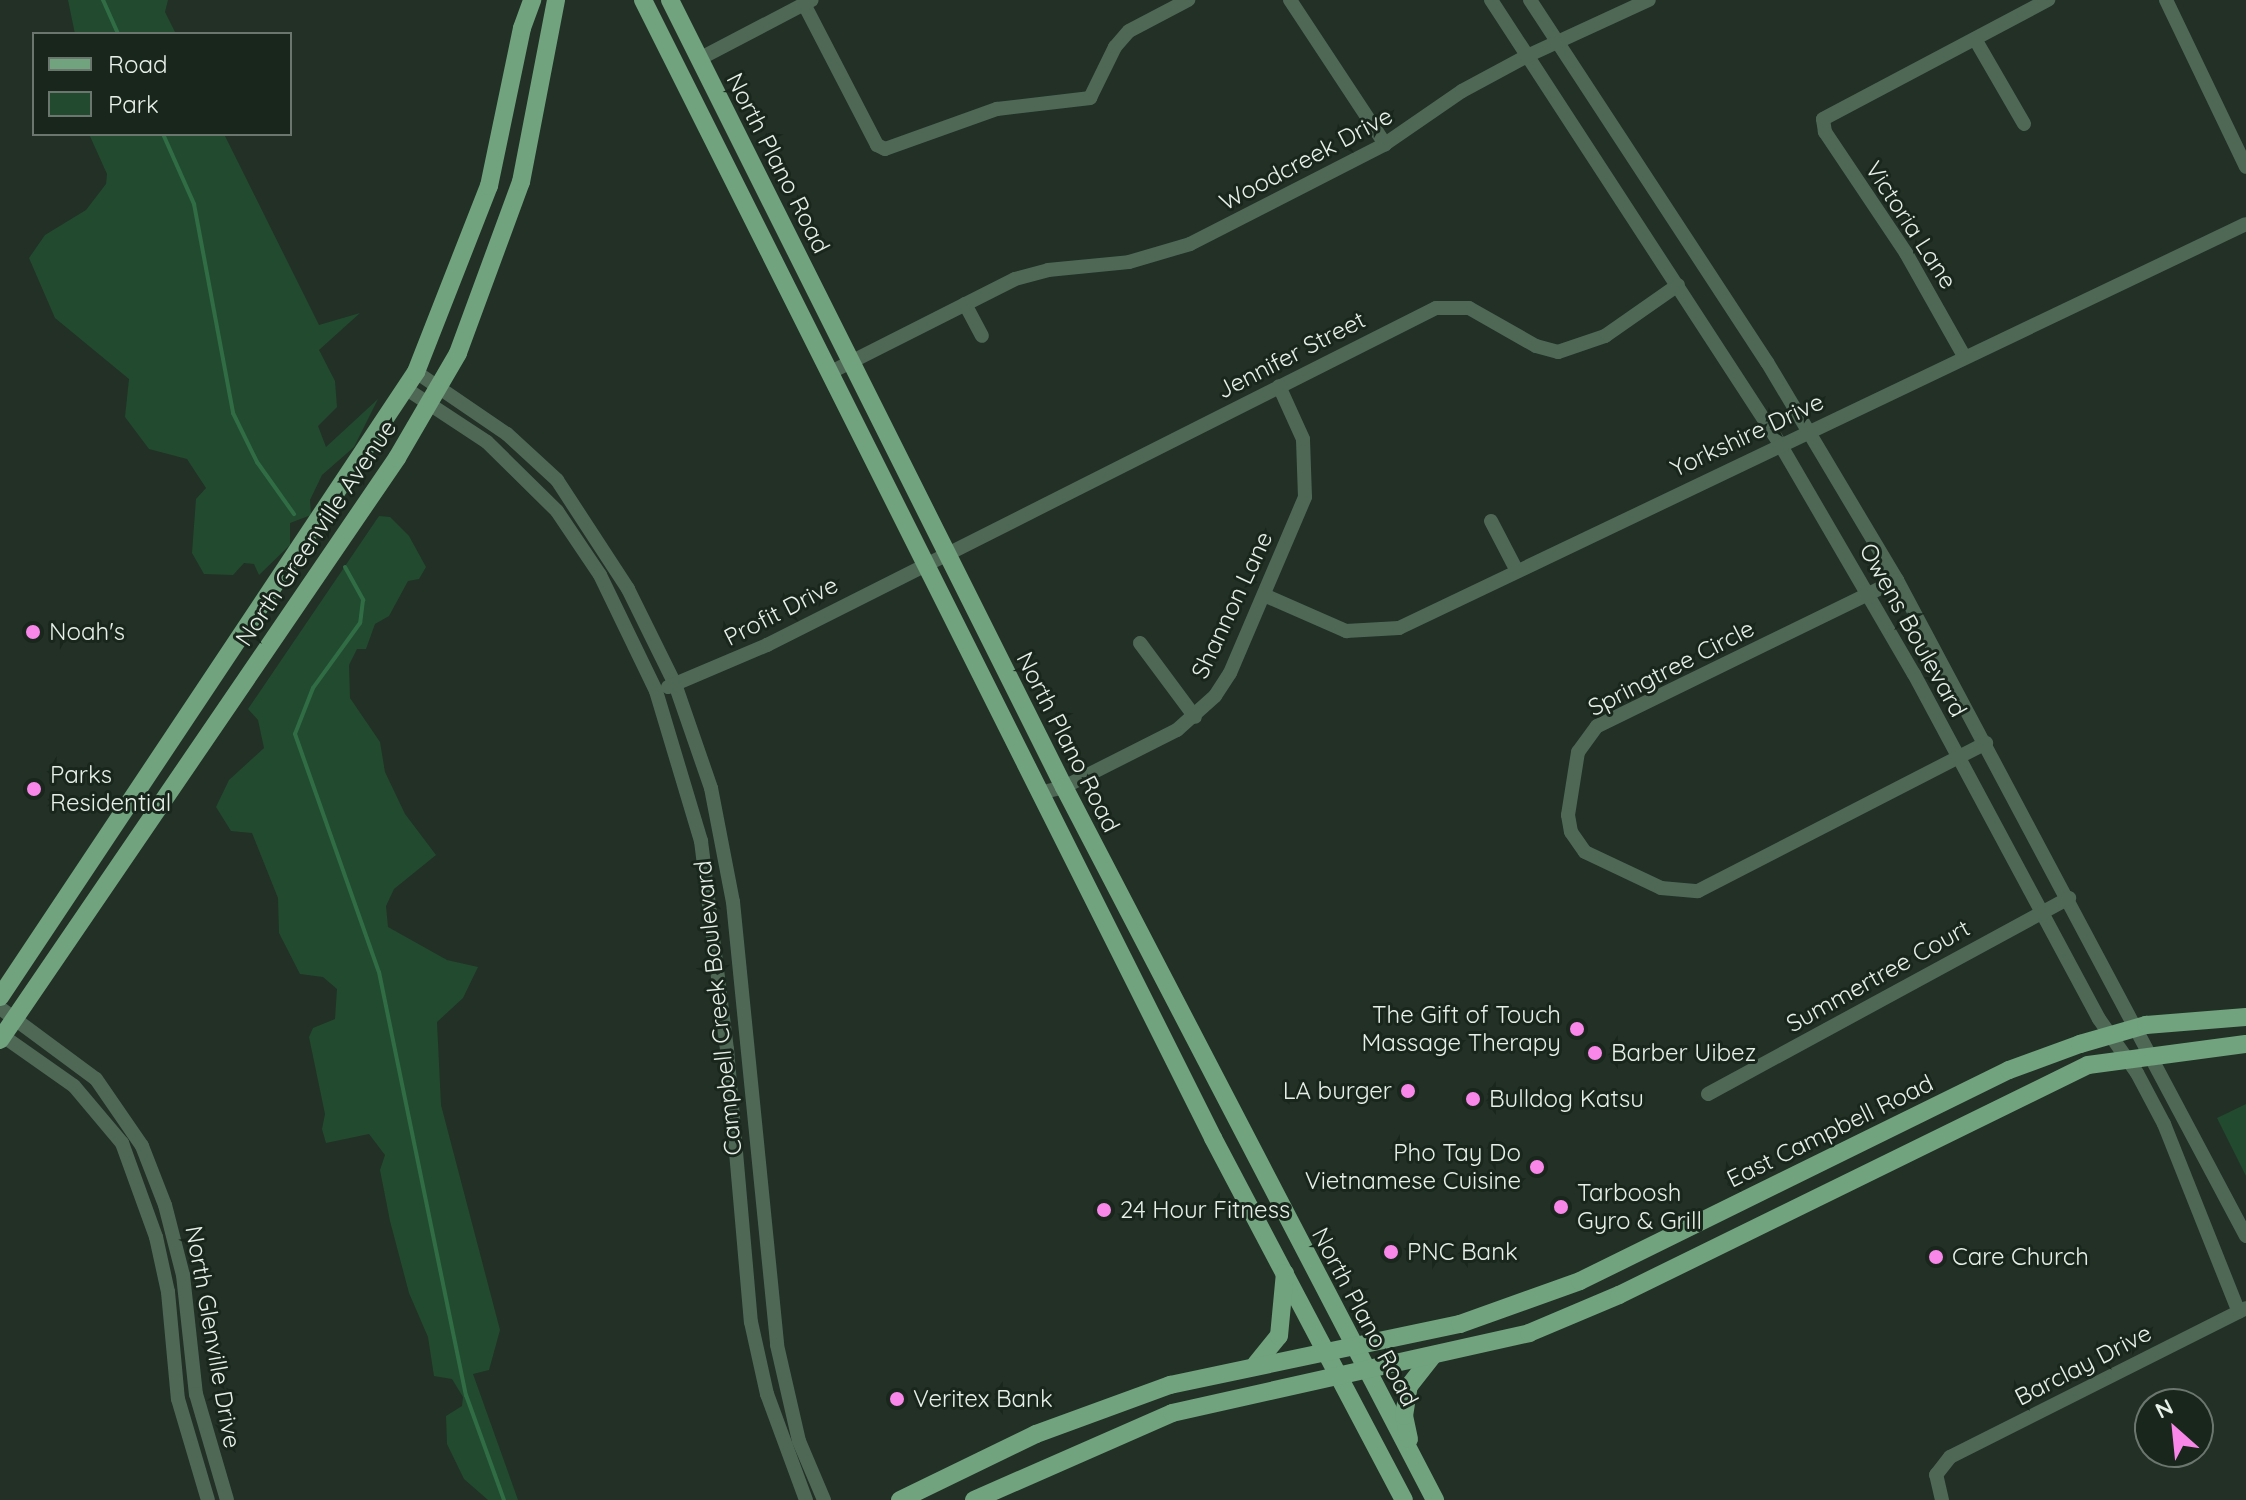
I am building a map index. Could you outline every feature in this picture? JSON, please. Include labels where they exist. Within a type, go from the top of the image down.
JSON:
[{"type":"main road","name":"North Greenville Avenue","points":[[1,1037],[7,1013],[439,386],[505,236],[524,169],[556,0]]},
{"type":"main road","name":"North Plano Road","points":[[643,0],[1213,1138],[1404,1500]]},
{"type":"main road","name":"North Plano Road","points":[[670,0],[1239,1131],[1435,1500]]},
{"type":"main road","name":"North Greenville Avenue","points":[[0,997],[416,372],[489,186],[529,4]]},
{"type":"main road","points":[[685,85],[690,65],[699,59]]},
{"type":"main road","name":"East Campbell Road","points":[[900,1500],[1036,1434],[1132,1397],[1256,1364],[1460,1324],[1580,1281],[2009,1070],[2136,1027],[2246,1017]]},
{"type":"main road","points":[[974,1500],[1172,1413],[1529,1333],[1651,1279],[2088,1065],[2125,1056],[2246,1044]]},
{"type":"main road","points":[[1213,1138],[1239,1131]]},
{"type":"main road","points":[[1800,1173],[1813,1200]]},
{"type":"main road","points":[[1637,1253],[1651,1279]]},
{"type":"main road","points":[[1256,1364],[1279,1336],[1285,1270]]},
{"type":"main road","points":[[1414,1461],[1404,1416],[1406,1401],[1416,1374],[1432,1357]]},
{"type":"street","points":[[699,59],[808,2],[877,145],[885,149],[997,109],[1090,98],[1115,47],[1129,31],[1188,0]]},
{"type":"street","points":[[1290,0],[1385,144]]},
{"type":"street","name":"Owens Boulevard","points":[[1491,0],[1780,444],[1868,594],[2109,1035],[2125,1056],[2176,1148],[2242,1310]]},
{"type":"street","name":"Owens Boulevard","points":[[1530,0],[1809,431],[1897,580],[2069,898],[2246,1236]]},
{"type":"street","name":"Woodcreek Drive","points":[[831,372],[850,359],[1039,272],[1166,254],[1385,144],[1445,102],[1527,56],[1649,0]]},
{"type":"street","points":[[2024,124],[1975,39],[2048,0]]},
{"type":"street","points":[[2166,0],[2246,167]]},
{"type":"street","name":"Victoria Lane","points":[[1964,356],[1928,289],[1825,132],[1823,119],[1975,39]]},
{"type":"street","name":"Yorkshire Drive","points":[[1264,595],[1327,625],[1359,633],[1399,628],[2246,224]]},
{"type":"street","name":"Jennifer Street","points":[[923,563],[947,554],[1436,308],[1469,308],[1536,346],[1558,352],[1605,336],[1678,285]]},
{"type":"street","points":[[965,304],[982,336]]},
{"type":"street","name":"Campbell Creek Boulevard","points":[[416,372],[525,449],[583,513],[628,589],[675,684],[711,788],[733,902],[775,1332],[796,1429],[824,1500]]},
{"type":"street","name":"Shannon Lane","points":[[1039,793],[1064,787],[1195,717],[1230,673],[1305,497],[1303,439],[1279,386]]},
{"type":"street","name":"Campbell Creek Boulevard","points":[[405,388],[487,442],[567,525],[600,575],[656,691],[701,841],[733,1114],[754,1334],[767,1394],[806,1500]]},
{"type":"street","points":[[567,525],[583,513]]},
{"type":"street","points":[[1491,521],[1517,571]]},
{"type":"street","name":"Profit Drive","points":[[656,691],[767,645],[923,563]]},
{"type":"street","name":"Springtree Circle","points":[[1897,580],[1597,726],[1578,752],[1568,815],[1571,832],[1585,852],[1661,888],[1698,891],[1986,743]]},
{"type":"street","points":[[1140,643],[1195,717]]},
{"type":"street","points":[[701,841],[721,837]]},
{"type":"street","name":"Summertree Court","points":[[1708,1094],[2069,898]]},
{"type":"street","name":"North Glenville Drive","points":[[7,1013],[96,1079],[130,1122],[147,1157],[183,1275],[196,1394],[227,1500]]},
{"type":"street","name":"North Glenville Drive","points":[[1,1037],[74,1086],[122,1143],[156,1237],[168,1292],[178,1399],[208,1500]]},
{"type":"street","points":[[733,1114],[752,1112]]},
{"type":"street","name":"Barclay Drive","points":[[1942,1500],[1936,1488],[1942,1464],[2242,1310]]},
{"type":"street","points":[[754,1334],[775,1332]]},
{"type":"green space","points":[[68,0],[168,0],[165,12],[175,32],[75,32]]},
{"type":"green space","points":[[90,136],[225,136],[319,325],[360,313],[319,350],[335,381],[337,407],[318,426],[326,447],[378,399],[354,447],[322,475],[310,500],[311,515],[290,523],[290,545],[259,575],[254,564],[244,563],[233,575],[204,574],[192,553],[196,499],[206,488],[187,459],[149,449],[125,417],[129,379],[55,318],[29,258],[45,235],[86,210],[106,184],[107,174]]},
{"type":"green space","points":[[379,516],[390,517],[409,536],[426,567],[419,579],[408,581],[389,616],[375,624],[366,649],[357,649],[349,665],[350,698],[380,742],[385,772],[405,814],[436,855],[394,889],[386,906],[388,927],[447,960],[478,967],[463,998],[437,1022],[441,1105],[500,1330],[489,1370],[473,1374],[518,1500],[488,1500],[464,1479],[447,1444],[446,1416],[462,1406],[463,1397],[452,1379],[434,1376],[428,1337],[409,1293],[390,1221],[380,1170],[385,1155],[369,1134],[326,1143],[322,1129],[325,1114],[309,1037],[313,1028],[335,1019],[337,989],[323,977],[300,974],[279,933],[278,898],[252,833],[231,831],[216,807],[229,780],[264,748],[258,720],[248,709]]},
{"type":"green space","points":[[2246,1104],[2246,1176],[2217,1118]]},
{"type":"waterway","points":[[103,0],[117,32]]},
{"type":"waterway","points":[[164,136],[194,204],[233,413],[257,462],[294,514]]},
{"type":"waterway","points":[[345,567],[363,600],[360,623],[313,688],[295,734],[379,972],[466,1395],[504,1500]]},
{"type":"place","name":"Noah's","points":[[33,632]]},
{"type":"place","name":"Parks Residential","points":[[34,789]]},
{"type":"place","name":"The Gift of Touch Massage Therapy","points":[[1577,1029]]},
{"type":"place","name":"Barber Uibez","points":[[1595,1053]]},
{"type":"place","name":"LA burger","points":[[1408,1091]]},
{"type":"place","name":"Bulldog Katsu","points":[[1473,1099]]},
{"type":"place","name":"Pho Tay Do Vietnamese Cuisine","points":[[1537,1167]]},
{"type":"place","name":"Tarboosh Gyro & Grill","points":[[1561,1207]]},
{"type":"place","name":"24 Hour Fitness","points":[[1104,1210]]},
{"type":"place","name":"PNC Bank","points":[[1391,1252]]},
{"type":"place","name":"Care Church","points":[[1936,1257]]},
{"type":"place","name":"Veritex Bank","points":[[897,1399]]}]
